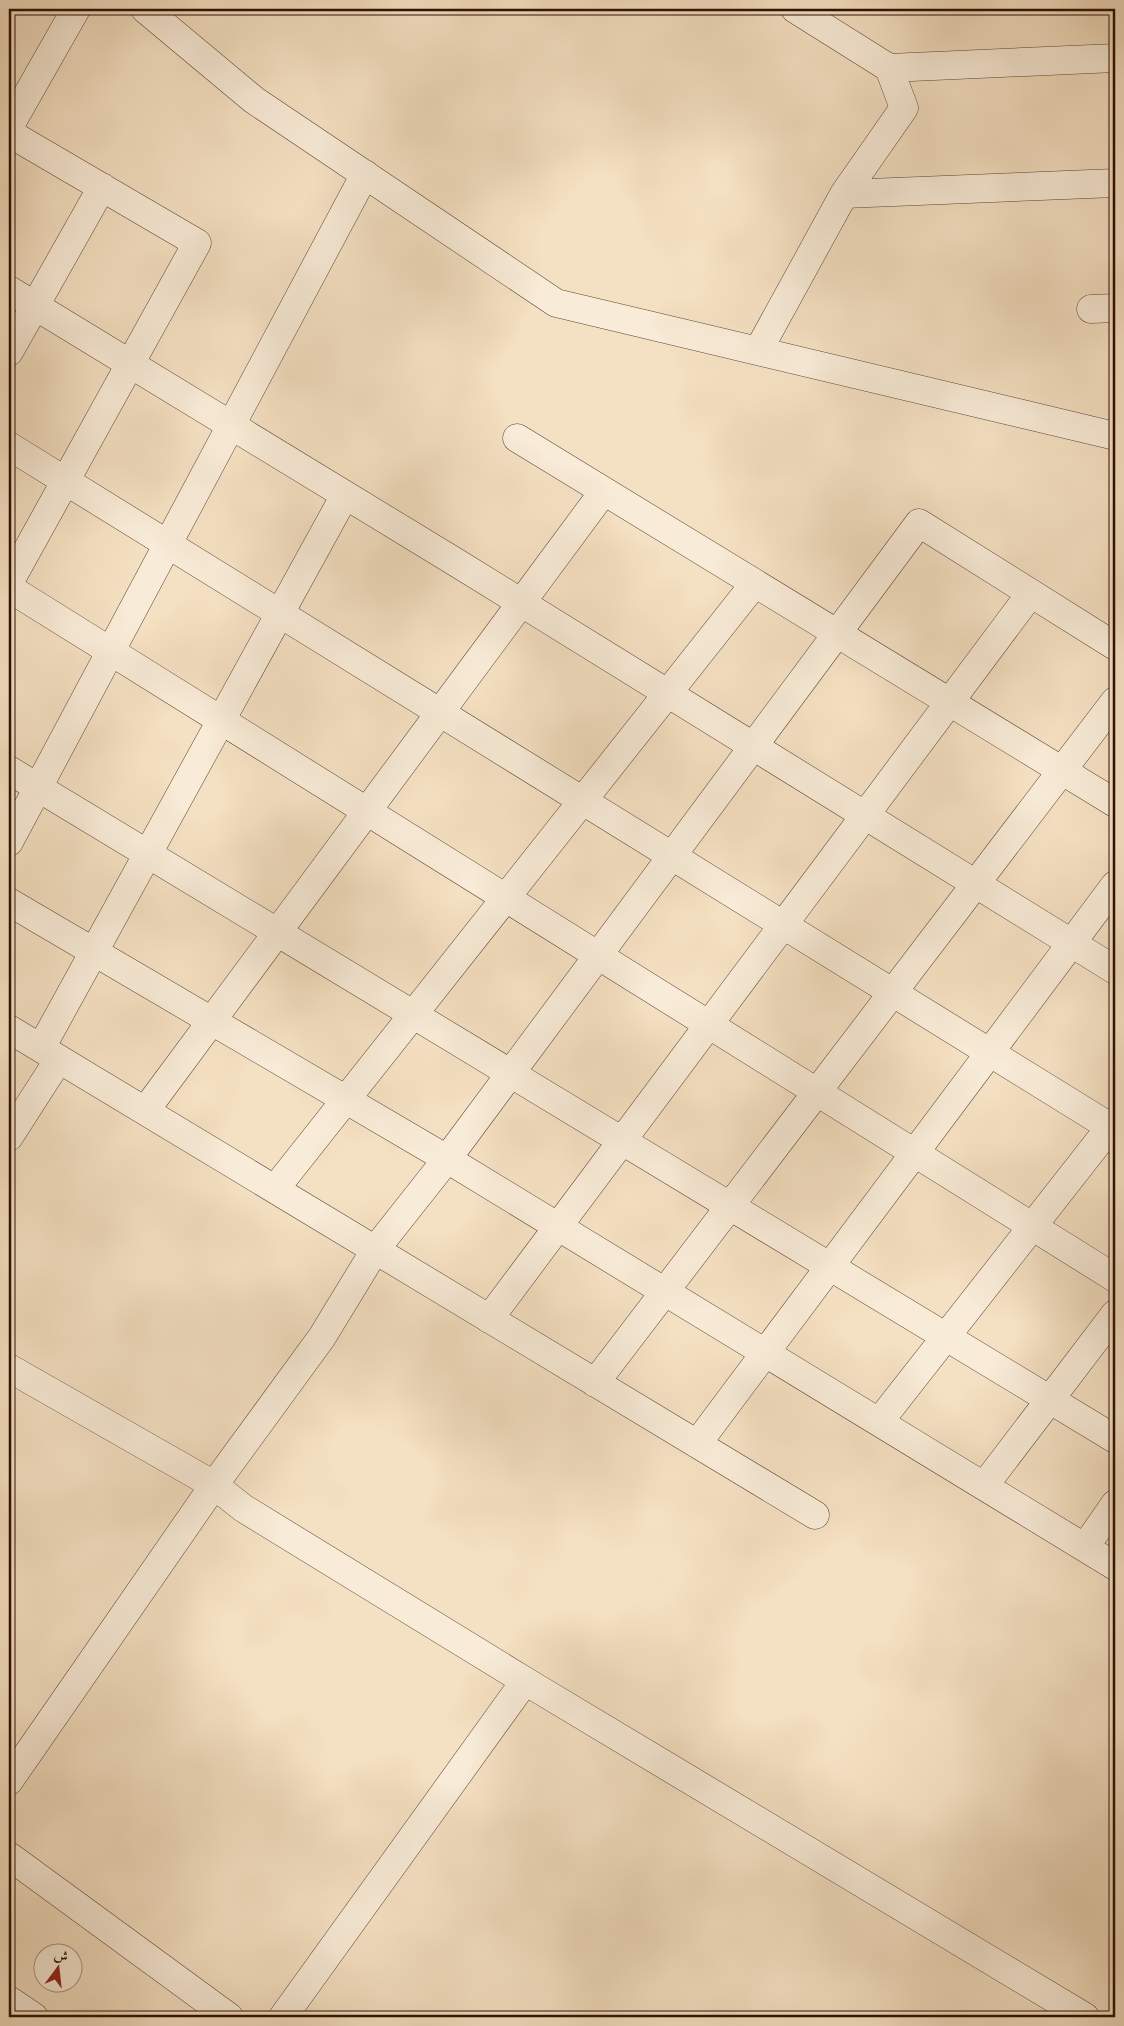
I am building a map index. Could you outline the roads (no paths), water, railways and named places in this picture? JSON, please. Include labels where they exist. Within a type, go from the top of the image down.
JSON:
[{"type":"street","points":[[9,127],[76,9]]},
{"type":"street","points":[[145,9],[254,100],[556,303],[1115,436]]},
{"type":"street","points":[[795,9],[888,68],[1115,58]]},
{"type":"street","points":[[758,351],[844,194],[904,108],[888,68]]},
{"type":"street","points":[[9,133],[197,243],[9,583]]},
{"type":"street","points":[[9,842],[365,174]]},
{"type":"street","points":[[844,194],[1115,183]]},
{"type":"street","points":[[9,352],[102,187]]},
{"type":"street","points":[[9,290],[521,602],[1115,970]]},
{"type":"street","points":[[517,438],[1115,802]]},
{"type":"street","points":[[9,446],[990,1053],[1114,1126],[879,1422]]},
{"type":"street","points":[[145,1111],[604,491]]},
{"type":"street","points":[[9,1137],[50,1054],[94,952],[345,495]]},
{"type":"street","points":[[9,1781],[214,1485],[322,1337],[375,1250],[447,1159],[918,523],[1115,646]]},
{"type":"street","points":[[275,1189],[754,583]]},
{"type":"street","points":[[9,588],[1115,1278]]},
{"type":"street","points":[[489,1319],[1031,593]]},
{"type":"street","points":[[595,1383],[1115,701]]},
{"type":"street","points":[[9,770],[1115,1440]]},
{"type":"street","points":[[697,1444],[1115,885]]},
{"type":"street","points":[[9,902],[447,1159],[1115,1566]]},
{"type":"street","points":[[9,1029],[815,1516]]},
{"type":"street","points":[[984,1486],[1115,1314]]},
{"type":"street","points":[[9,1368],[214,1485],[243,1508],[525,1682],[1085,2017]]},
{"type":"street","points":[[1084,1547],[1115,1504]]},
{"type":"street","points":[[283,2017],[525,1682]]},
{"type":"street","points":[[9,1856],[229,2017]]},
{"type":"street","points":[[9,2000],[34,2017]]}]
